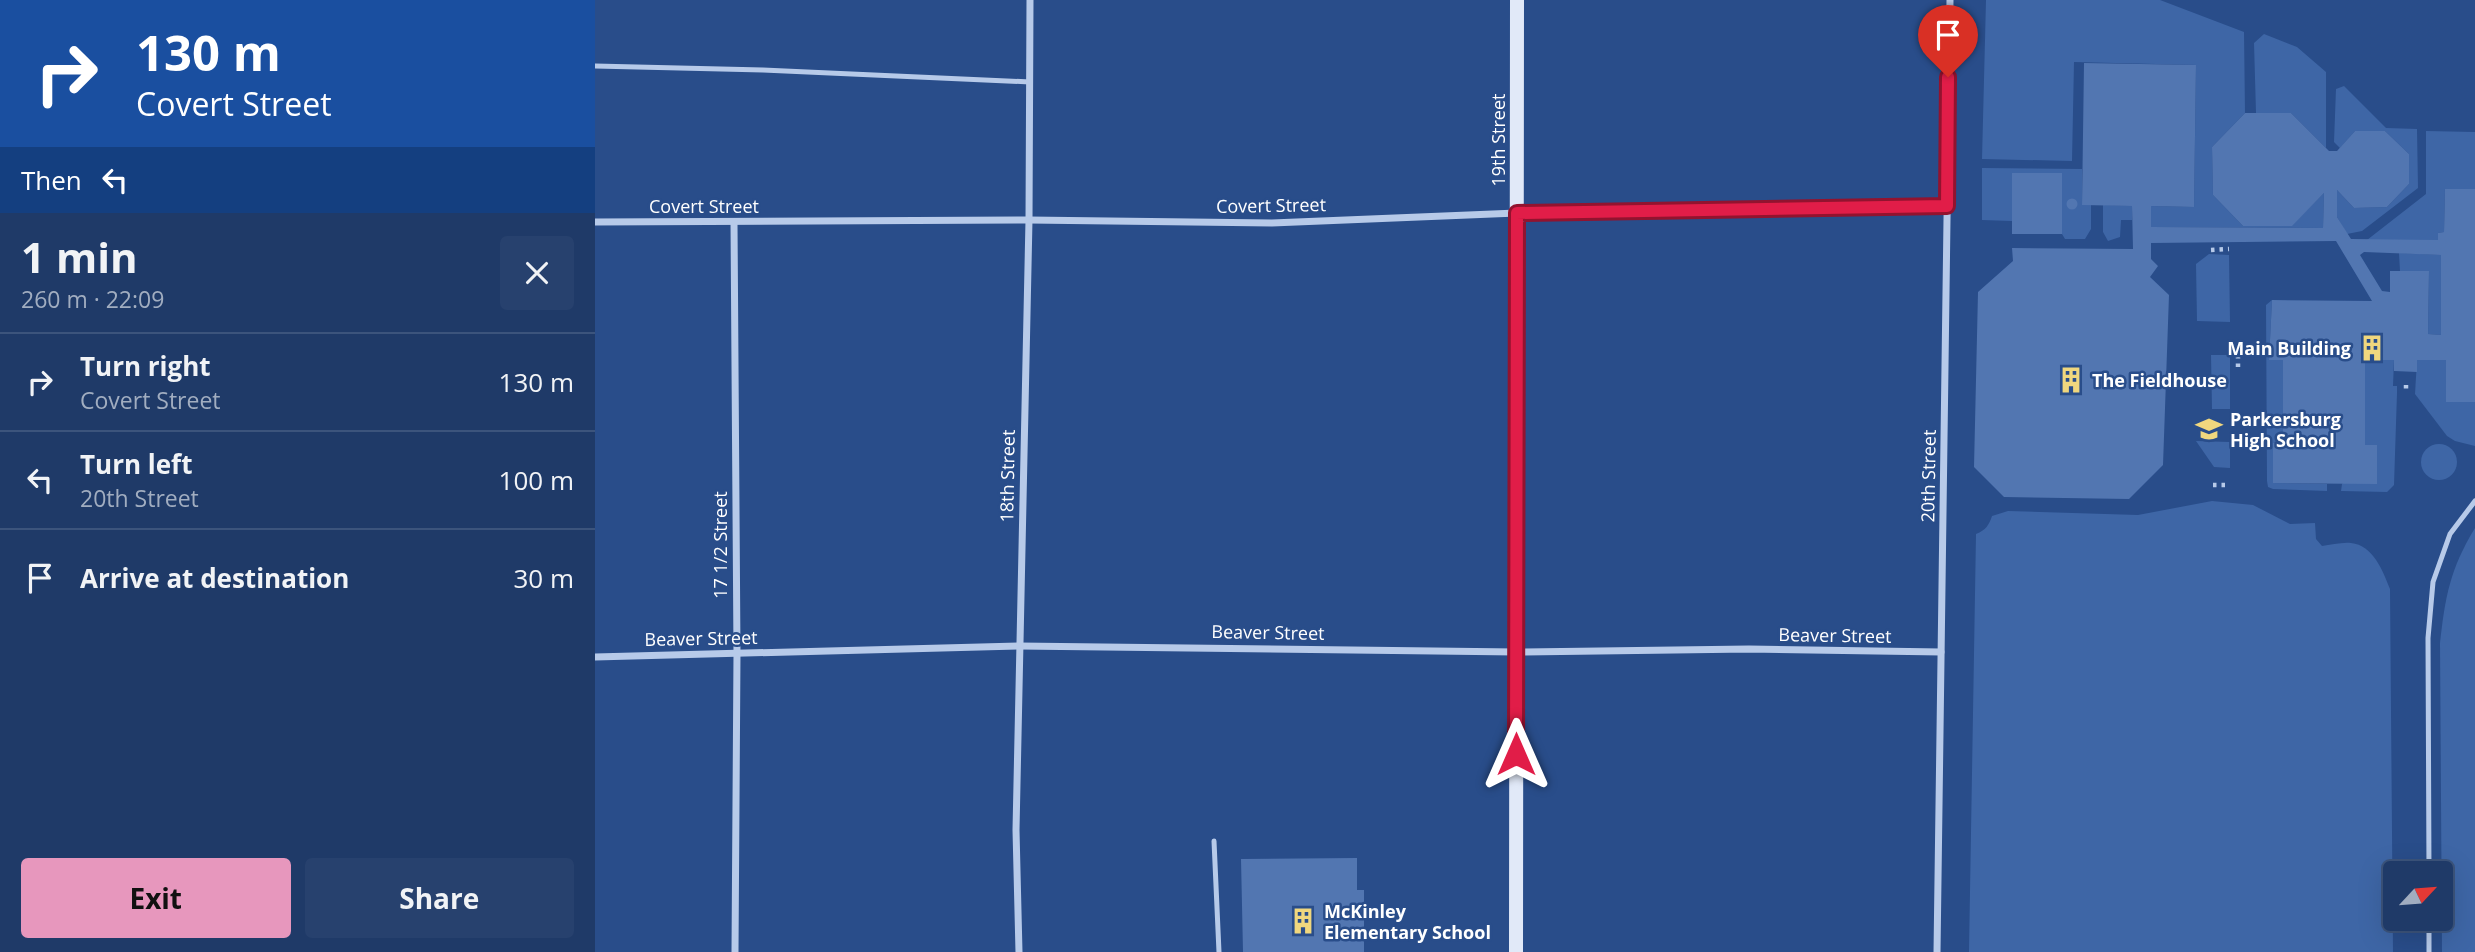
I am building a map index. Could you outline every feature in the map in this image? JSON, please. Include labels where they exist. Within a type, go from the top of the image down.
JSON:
[{"type":"street","name":"18th Street","points":[[1019,952],[1016,830],[1029,220],[1030,0]]},
{"type":"street","name":"19th Street","points":[[1516,952],[1517,0]]},
{"type":"street","name":"20th Street","points":[[1937,952],[1949,0]]},
{"type":"street","name":"Covert Street","points":[[595,222],[1029,220],[1272,223],[1517,213],[1947,206]]},
{"type":"street","name":"17 1/2 Street","points":[[734,222],[737,653],[734,952]]},
{"type":"street","name":"Beaver Street","points":[[595,657],[1019,646],[1516,652],[1749,649],[1941,652]]},
{"type":"lane","points":[[595,66],[763,70],[1030,82]]},
{"type":"lane","points":[[2429,861],[2428,638],[2433,582],[2450,534],[2475,500]]},
{"type":"lane","points":[[1215,841],[1219,952]]},
{"type":"lane","points":[[2429,931],[2430,952]]},
{"type":"path","points":[[2211,250],[2229,249]]},
{"type":"path","points":[[2238,355],[2238,367]]},
{"type":"path","points":[[2406,385],[2406,393]]},
{"type":"path","points":[[2211,425],[2228,425]]},
{"type":"path","points":[[2213,485],[2229,485]]},
{"type":"shaded area","points":[[1986,0],[2160,0],[2244,32],[2245,113],[2212,147],[2213,195],[2243,226],[2291,226],[2324,193],[2323,228],[2151,227],[2151,206],[2194,207],[2196,65],[2074,62],[2072,161],[1982,159]]},
{"type":"shaded area","points":[[2264,34],[2297,47],[2326,72],[2326,148],[2291,113],[2256,113],[2254,43]]},
{"type":"shaded area","points":[[2344,86],[2386,128],[2417,129],[2418,188],[2362,231],[2347,234],[2337,217],[2337,190],[2354,208],[2387,207],[2409,184],[2409,154],[2385,131],[2355,131],[2340,148],[2334,142],[2336,89]]},
{"type":"shaded area","points":[[2426,131],[2475,132],[2475,189],[2445,189],[2444,232],[2438,233],[2438,240],[2367,240],[2426,194]]},
{"type":"shaded area","points":[[1982,168],[2082,169],[2082,204],[2091,205],[2091,229],[2085,239],[2065,239],[2062,234],[2062,173],[2013,173],[2012,221],[1982,220]]},
{"type":"shaded area","points":[[2103,205],[2132,206],[2132,220],[2121,220],[2120,237],[2108,241],[2103,232]]},
{"type":"shaded area","points":[[2399,253],[2441,255],[2441,335],[2428,334],[2429,272],[2400,271]]},
{"type":"shaded area","points":[[2209,254],[2229,255],[2230,322],[2197,321],[2196,264]]},
{"type":"shaded area","points":[[2272,300],[2269,360],[2283,360],[2283,443],[2273,443],[2273,483],[2327,484],[2327,491],[2268,487],[2266,305]]},
{"type":"shaded area","points":[[2211,355],[2230,355],[2230,409],[2212,409]]},
{"type":"shaded area","points":[[2365,360],[2394,360],[2393,386],[2397,386],[2397,393],[2394,485],[2387,492],[2341,491],[2342,484],[2377,445],[2365,445]]},
{"type":"shaded area","points":[[2417,360],[2446,360],[2475,402],[2475,446],[2447,436],[2415,394]]},
{"type":"shaded area","points":[[2196,441],[2230,442],[2230,468],[2214,467]]},
{"type":"shaded area","points":[[2439,444],[2452,449],[2457,462],[2452,475],[2439,480],[2426,475],[2421,462],[2426,449]]},
{"type":"shaded area","points":[[2212,501],[2253,505],[2290,524],[2315,523],[2316,539],[2322,546],[2344,543],[2359,545],[2376,560],[2390,589],[2392,861],[2383,861],[2383,931],[2393,931],[2393,952],[1969,952],[1976,534],[1987,527],[1992,516],[2008,511],[2138,515]]},
{"type":"shaded area","points":[[2475,528],[2475,952],[2442,952],[2442,931],[2453,931],[2453,861],[2441,861],[2440,643],[2450,584]]},
{"type":"building","points":[[2084,63],[2196,65],[2194,207],[2151,206],[2151,227],[2323,228],[2324,193],[2292,226],[2243,226],[2213,195],[2212,147],[2245,113],[2291,113],[2329,151],[2337,151],[2355,131],[2385,131],[2409,154],[2409,184],[2387,207],[2354,208],[2337,190],[2337,217],[2351,239],[2438,240],[2438,233],[2444,232],[2445,189],[2475,189],[2475,402],[2446,402],[2446,360],[2417,360],[2417,372],[2394,371],[2394,360],[2365,360],[2365,445],[2377,445],[2377,484],[2273,483],[2273,443],[2283,443],[2283,360],[2269,360],[2272,300],[2372,301],[2336,241],[2151,243],[2151,259],[2158,266],[2150,277],[2169,295],[2163,465],[2129,499],[2004,497],[1974,467],[1978,292],[2013,261],[2012,248],[2133,249],[2132,206],[2082,205]],"holes":[[[2364,252],[2441,255],[2441,335],[2428,334],[2429,271],[2390,271],[2390,292],[2382,291],[2360,255]]]},
{"type":"building","points":[[2012,173],[2062,173],[2062,234],[2012,234]]},
{"type":"building","points":[[2072,199],[2076,200],[2076,208],[2072,209],[2068,208],[2067,204],[2068,200]]},
{"type":"building","name":"McKinley Elementary School","points":[[1357,858],[1357,890],[1364,890],[1364,952],[1243,952],[1241,859]]},
{"type":"place","name":"Main Building","points":[[2372,348]]},
{"type":"place","name":"The Fieldhouse","points":[[2071,380]]},
{"type":"place","name":"Parkersburg High School","points":[[2209,429]]},
{"type":"place","name":"McKinley Elementary School","points":[[1303,921]]},
{"type":"route","points":[[1516,754],[1517,213],[1947,206],[1948,77]]}]
